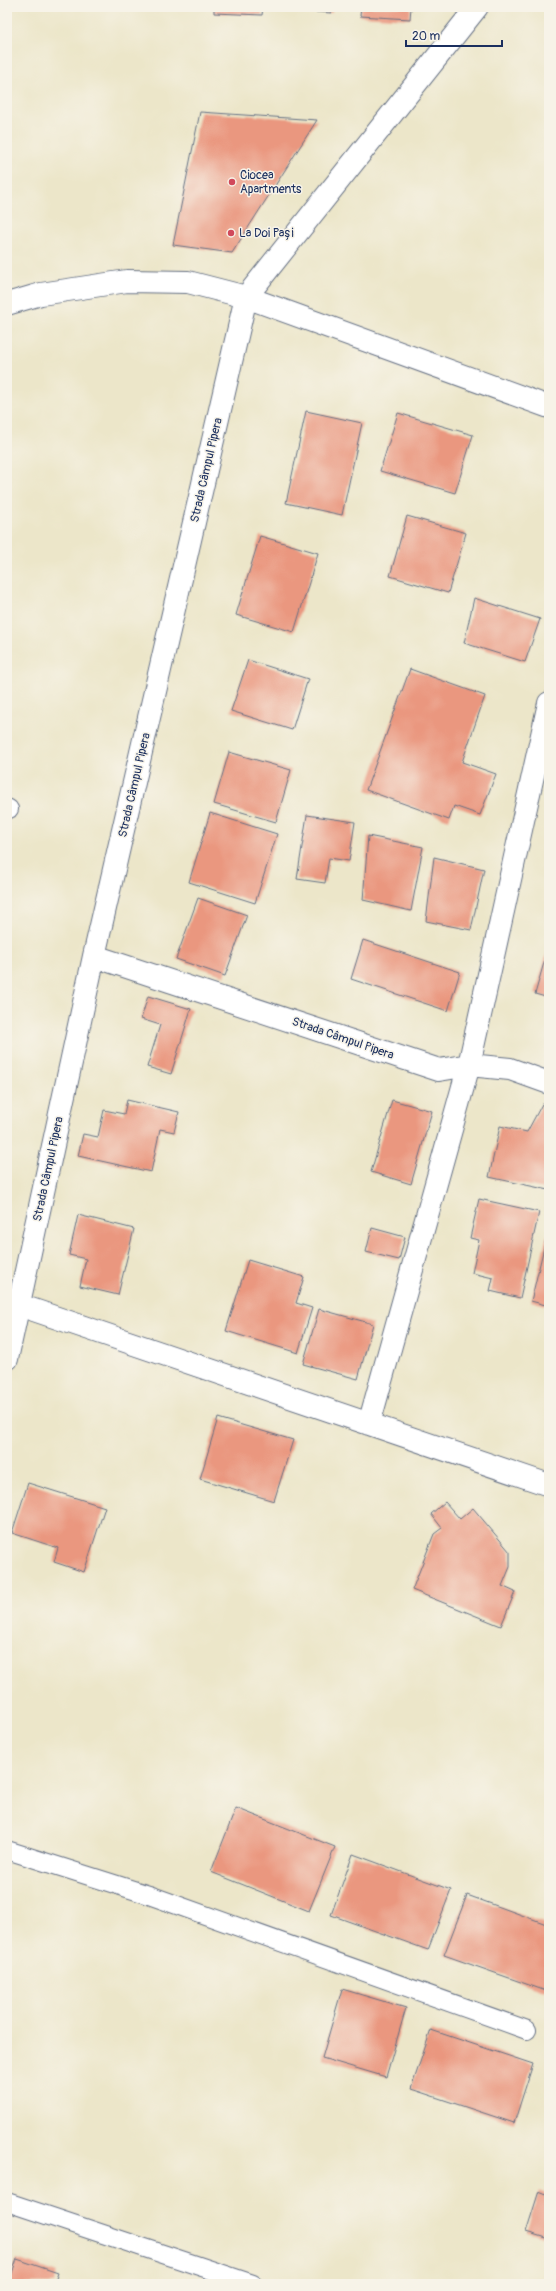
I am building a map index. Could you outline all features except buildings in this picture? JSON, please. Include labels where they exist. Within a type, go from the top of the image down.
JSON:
[{"type":"street","points":[[246,297],[477,7]]},
{"type":"street","points":[[7,304],[41,294],[127,281],[188,282],[246,297],[549,407]]},
{"type":"street","name":"Strada Câmpul Pipera","points":[[7,1359],[94,956],[246,297]]},
{"type":"street","points":[[369,1424],[469,1065],[549,703]]},
{"type":"street","name":"Strada Câmpul Pipera","points":[[94,956],[439,1070],[469,1065],[510,1069],[549,1083]]},
{"type":"street","points":[[19,1305],[549,1485]]},
{"type":"lane","points":[[7,1850],[149,1895],[527,2030]]},
{"type":"lane","points":[[7,2202],[253,2284]]},
{"type":"place","name":"Ciocea Apartments","points":[[232,182]]},
{"type":"place","name":"La Doi Pași","points":[[231,233]]}]
